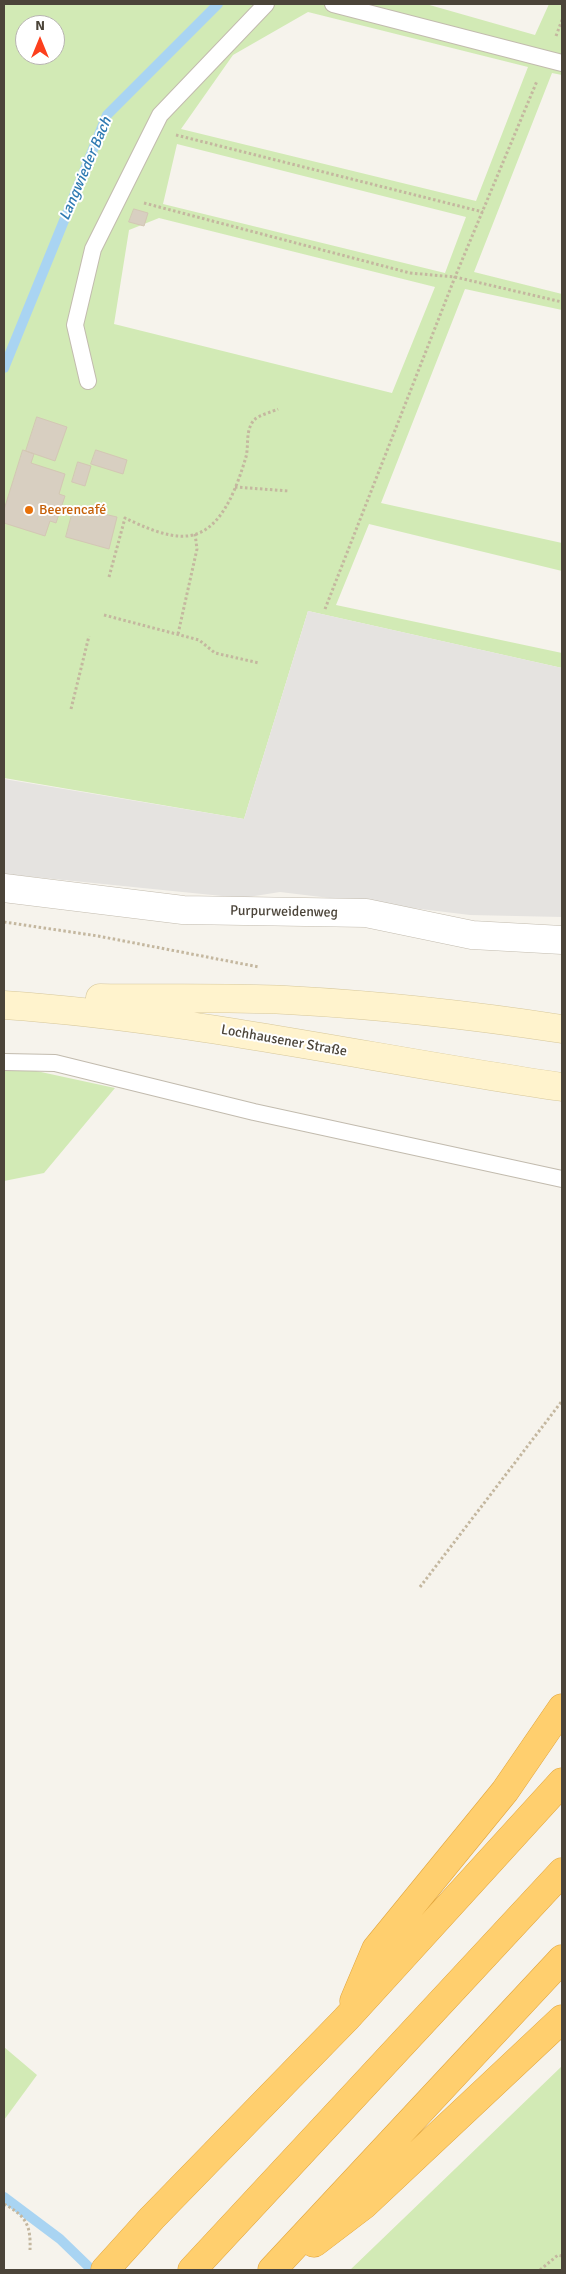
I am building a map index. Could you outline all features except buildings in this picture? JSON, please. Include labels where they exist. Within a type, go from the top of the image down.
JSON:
[{"type":"highway","points":[[346,2020],[376,1949],[505,1791],[562,1708]]},
{"type":"highway","points":[[105,2270],[152,2218],[346,2020],[562,1782]]},
{"type":"highway","points":[[195,2266],[562,1872]]},
{"type":"highway","points":[[272,2270],[562,1959]]},
{"type":"highway","points":[[276,2270],[364,2205],[562,2019]]},
{"type":"main road","points":[[4,998],[284,1000],[449,1014],[562,1029]]},
{"type":"main road","name":"Lochhausener Straße","points":[[4,1005],[94,1012],[170,1022],[467,1073],[562,1086]]},
{"type":"street","name":"Purpurweidenweg","points":[[4,888],[183,910],[366,913],[472,935],[562,940]]},
{"type":"lane","points":[[88,381],[75,325],[93,249],[160,115],[266,4]]},
{"type":"lane","points":[[333,4],[562,63]]},
{"type":"lane","points":[[4,1062],[55,1063],[254,1112],[562,1179]]},
{"type":"path","points":[[325,609],[455,277],[562,20]]},
{"type":"path","points":[[154,129],[482,212]]},
{"type":"path","points":[[119,197],[410,273],[455,277],[562,302]]},
{"type":"path","points":[[109,577],[125,518],[154,531],[187,536],[203,531],[222,515],[246,456],[249,430],[255,419],[278,409]]},
{"type":"path","points":[[235,487],[289,491]]},
{"type":"path","points":[[178,634],[197,549],[195,534]]},
{"type":"path","points":[[104,614],[199,640],[215,653],[259,664]]},
{"type":"path","points":[[71,709],[89,636]]},
{"type":"path","points":[[4,922],[98,936],[260,967]]},
{"type":"path","points":[[420,1587],[562,1401]]},
{"type":"path","points":[[4,2204],[17,2212],[31,2230],[30,2250]]},
{"type":"path","points":[[540,2270],[560,2255],[562,2251]]},
{"type":"green space","points":[[4,4],[426,4],[535,35],[549,4],[562,4],[562,75],[552,73],[474,272],[562,294],[562,310],[465,289],[381,503],[562,543],[562,571],[369,524],[336,605],[562,653],[562,668],[308,611],[244,819],[4,778]],"holes":[[[308,12],[528,67],[476,201],[181,129],[233,55]],[[177,144],[466,217],[445,273],[163,204]],[[159,218],[435,287],[392,393],[114,324],[129,230]]]},
{"type":"green space","points":[[27,1069],[115,1088],[44,1173],[4,1181],[4,1071]]},
{"type":"green space","points":[[4,2047],[37,2075],[4,2120]]},
{"type":"green space","points":[[562,2066],[562,2270],[350,2270]]},
{"type":"shaded area","points":[[308,611],[562,668],[562,917],[470,915],[280,892],[242,898],[4,874],[4,779],[244,819]]},
{"type":"waterway","name":"Langwieder Bach","points":[[4,368],[107,115],[218,4]]},
{"type":"waterway","name":"Langwieder Bach","points":[[4,2197],[60,2239],[92,2270]]},
{"type":"place","name":"Beerencafé","points":[[29,510]]}]
